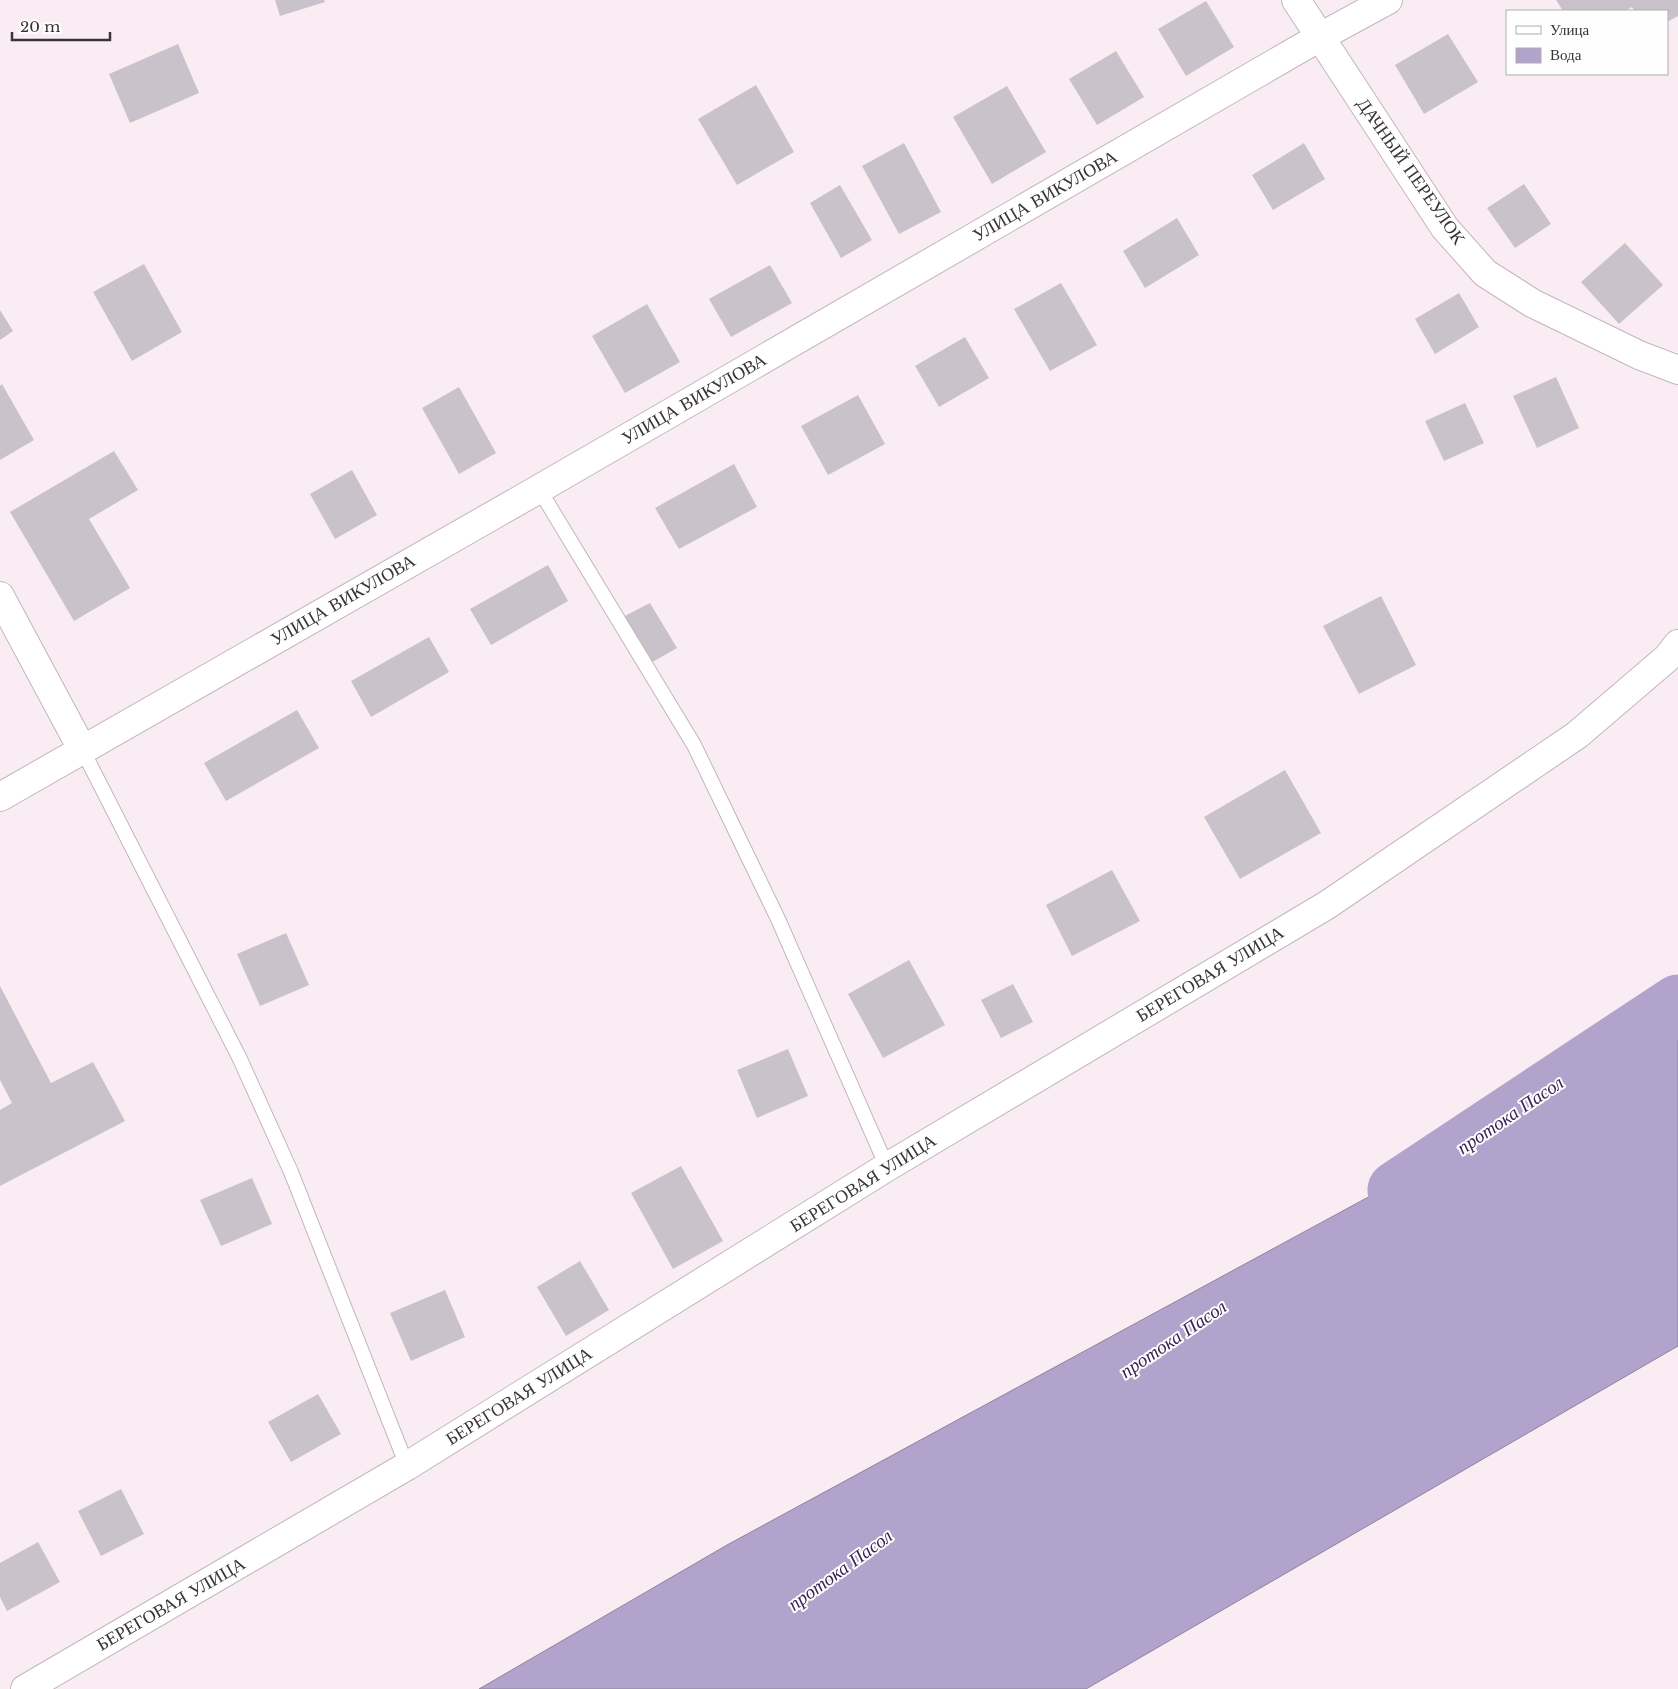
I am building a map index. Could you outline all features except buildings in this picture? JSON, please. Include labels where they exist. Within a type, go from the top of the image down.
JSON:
[{"type":"street","name":"ДАЧНЫЙ ПЕРЕУЛОК","points":[[1296,0],[1445,228],[1485,273],[1532,303],[1639,355],[1678,370]]},
{"type":"street","name":"УЛИЦА ВИКУЛОВА","points":[[0,797],[539,489],[1320,37],[1388,0]]},
{"type":"street","points":[[0,596],[82,749]]},
{"type":"street","name":"БЕРЕГОВАЯ УЛИЦА","points":[[25,1689],[407,1466],[887,1167],[1327,905],[1577,735],[1666,658],[1678,644]]},
{"type":"lane","points":[[539,489],[694,746],[778,919],[887,1167]]},
{"type":"lane","points":[[82,749],[240,1060],[291,1172],[407,1466]]},
{"type":"water","points":[[1678,1029],[1678,1346],[1086,1689],[479,1689],[727,1545]]},
{"type":"waterway","name":"протока Пасол","points":[[1397,1190],[1678,1004]]}]
